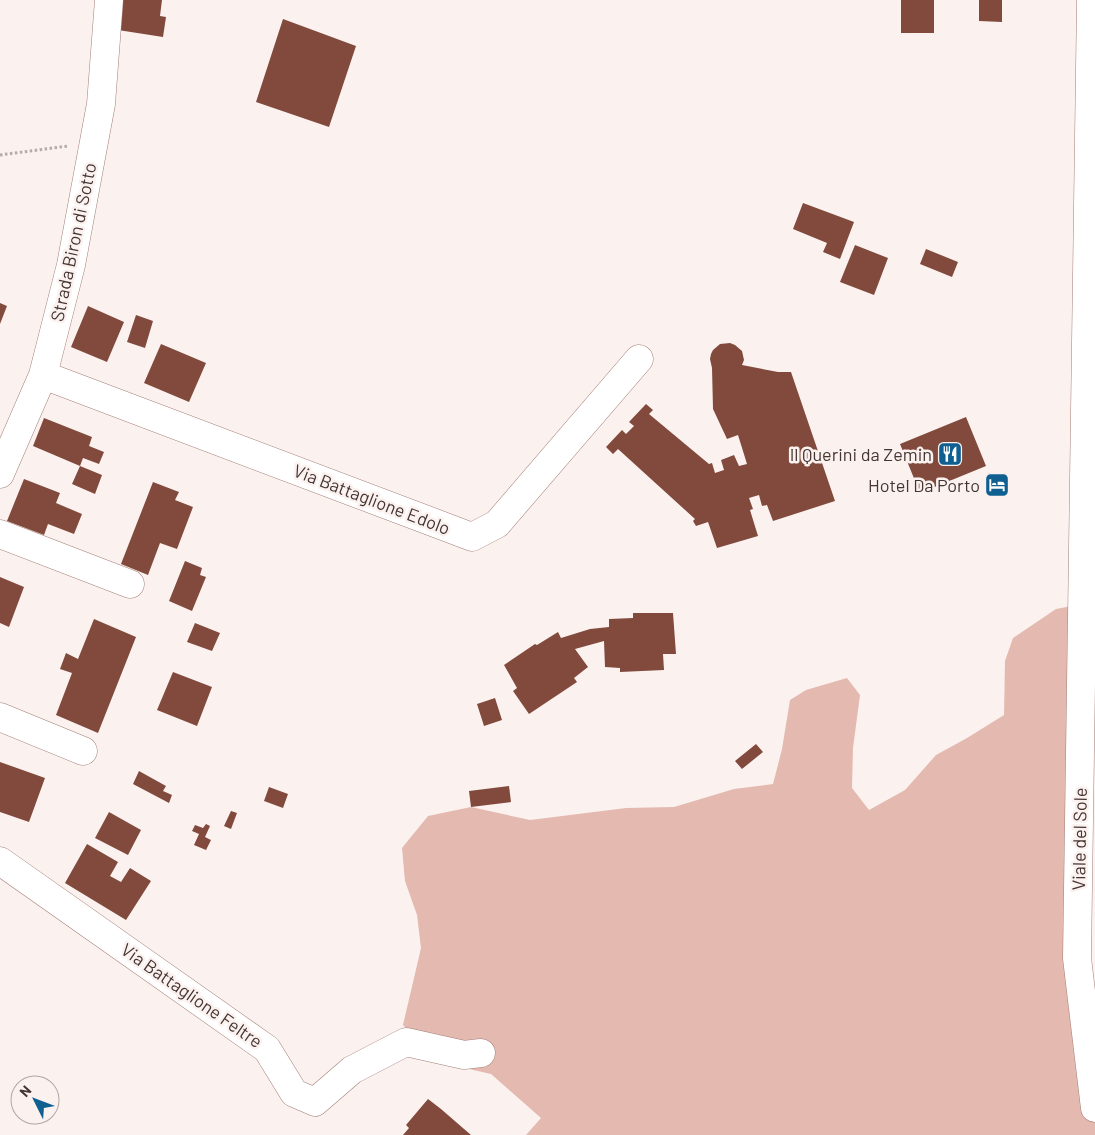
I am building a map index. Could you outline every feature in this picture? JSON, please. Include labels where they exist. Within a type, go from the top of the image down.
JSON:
[{"type":"street","name":"Strada Biron di Sotto","points":[[0,474],[43,375],[72,265],[101,104],[109,0]]},
{"type":"street","name":"Viale del Sole","points":[[1090,0],[1078,958],[1095,1108]]},
{"type":"street","name":"Via Battaglione Edolo","points":[[43,375],[472,537],[497,524],[639,359]]},
{"type":"street","points":[[0,534],[130,584]]},
{"type":"street","points":[[0,717],[84,751]]},
{"type":"street","name":"Via Battaglione Feltre","points":[[0,861],[267,1049],[294,1093],[315,1102],[352,1070],[406,1042],[464,1055],[481,1053]]},
{"type":"path","points":[[0,155],[94,143]]},
{"type":"shaded area","points":[[1082,604],[1077,958],[1095,1108],[1095,1135],[526,1135],[541,1118],[491,1074],[438,1062],[403,1025],[421,948],[417,915],[405,881],[402,848],[428,816],[471,807],[530,820],[626,808],[674,807],[734,789],[773,784],[782,749],[790,700],[806,690],[847,678],[860,695],[853,748],[852,788],[869,810],[905,790],[936,755],[1004,715],[1005,661],[1013,638],[1056,609]]},
{"type":"building","points":[[122,0],[162,0],[160,16],[166,17],[163,37],[118,30]]},
{"type":"building","points":[[901,0],[934,0],[934,33],[901,33]]},
{"type":"building","points":[[979,0],[1002,0],[1002,22],[979,21]]},
{"type":"building","points":[[283,19],[356,46],[329,127],[256,102]]},
{"type":"building","points":[[803,203],[854,222],[840,259],[823,252],[827,243],[793,229]]},
{"type":"building","points":[[855,245],[888,258],[874,295],[840,282]]},
{"type":"building","points":[[926,249],[958,262],[952,277],[920,264]]},
{"type":"building","points":[[0,303],[7,306],[0,324]]},
{"type":"building","points":[[88,306],[124,322],[107,362],[71,347]]},
{"type":"building","points":[[136,315],[153,321],[145,348],[127,342]]},
{"type":"building","points":[[730,343],[742,351],[744,360],[742,365],[778,372],[791,372],[835,501],[773,521],[767,505],[762,506],[759,495],[749,498],[753,509],[750,510],[758,536],[717,548],[708,522],[696,526],[693,521],[695,519],[618,449],[613,454],[606,447],[622,430],[626,434],[634,426],[629,422],[646,404],[653,410],[649,414],[709,464],[712,463],[715,473],[724,470],[721,460],[734,455],[739,466],[747,464],[738,435],[727,439],[713,409],[711,354],[720,344]]},
{"type":"building","points":[[161,344],[206,363],[189,402],[144,383]]},
{"type":"building","points":[[966,417],[986,466],[920,493],[900,444]]},
{"type":"building","points":[[44,418],[92,437],[89,446],[104,452],[99,464],[83,458],[80,466],[33,446]]},
{"type":"building","points":[[80,466],[102,475],[95,494],[72,484]]},
{"type":"building","points":[[24,479],[60,493],[56,503],[82,514],[74,534],[48,524],[44,535],[7,521]]},
{"type":"building","points":[[153,482],[179,492],[175,500],[193,507],[177,549],[160,543],[148,575],[121,564]]},
{"type":"building","points":[[185,561],[202,568],[200,575],[206,577],[192,611],[169,601]]},
{"type":"building","points":[[0,577],[24,587],[9,627],[0,623]]},
{"type":"building","points":[[633,613],[673,613],[676,654],[663,654],[664,670],[620,672],[620,668],[605,667],[604,641],[575,649],[588,667],[574,678],[577,682],[529,714],[513,691],[517,688],[504,665],[535,644],[537,645],[558,632],[561,638],[590,629],[609,627],[609,619],[633,618]]},
{"type":"building","points":[[94,619],[136,637],[98,733],[56,715],[72,673],[60,669],[66,653],[78,659]]},
{"type":"building","points":[[195,623],[220,633],[212,651],[187,642]]},
{"type":"building","points":[[173,672],[212,687],[197,726],[157,710]]},
{"type":"building","points":[[495,698],[502,720],[484,726],[477,704]]},
{"type":"building","points":[[756,744],[763,752],[742,769],[735,761]]},
{"type":"building","points":[[0,762],[45,778],[29,822],[0,812]]},
{"type":"building","points":[[139,771],[166,786],[163,791],[172,795],[169,803],[133,784]]},
{"type":"building","points":[[509,786],[511,802],[471,807],[469,791]]},
{"type":"building","points":[[269,787],[288,794],[283,808],[264,801]]},
{"type":"building","points":[[231,811],[237,813],[231,829],[224,826]]},
{"type":"building","points":[[109,812],[141,830],[128,855],[95,838]]},
{"type":"building","points":[[206,824],[210,826],[205,837],[211,840],[206,850],[194,845],[199,834],[192,831],[195,825],[203,828]]},
{"type":"building","points":[[87,844],[118,862],[110,876],[121,882],[130,868],[151,881],[126,920],[65,883]]},
{"type":"building","points":[[428,1099],[471,1135],[403,1135],[409,1128],[406,1125]]},
{"type":"place","name":"Il Querini da Zemin","points":[[950,454]]},
{"type":"place","name":"Hotel Da Porto","points":[[997,485]]}]
